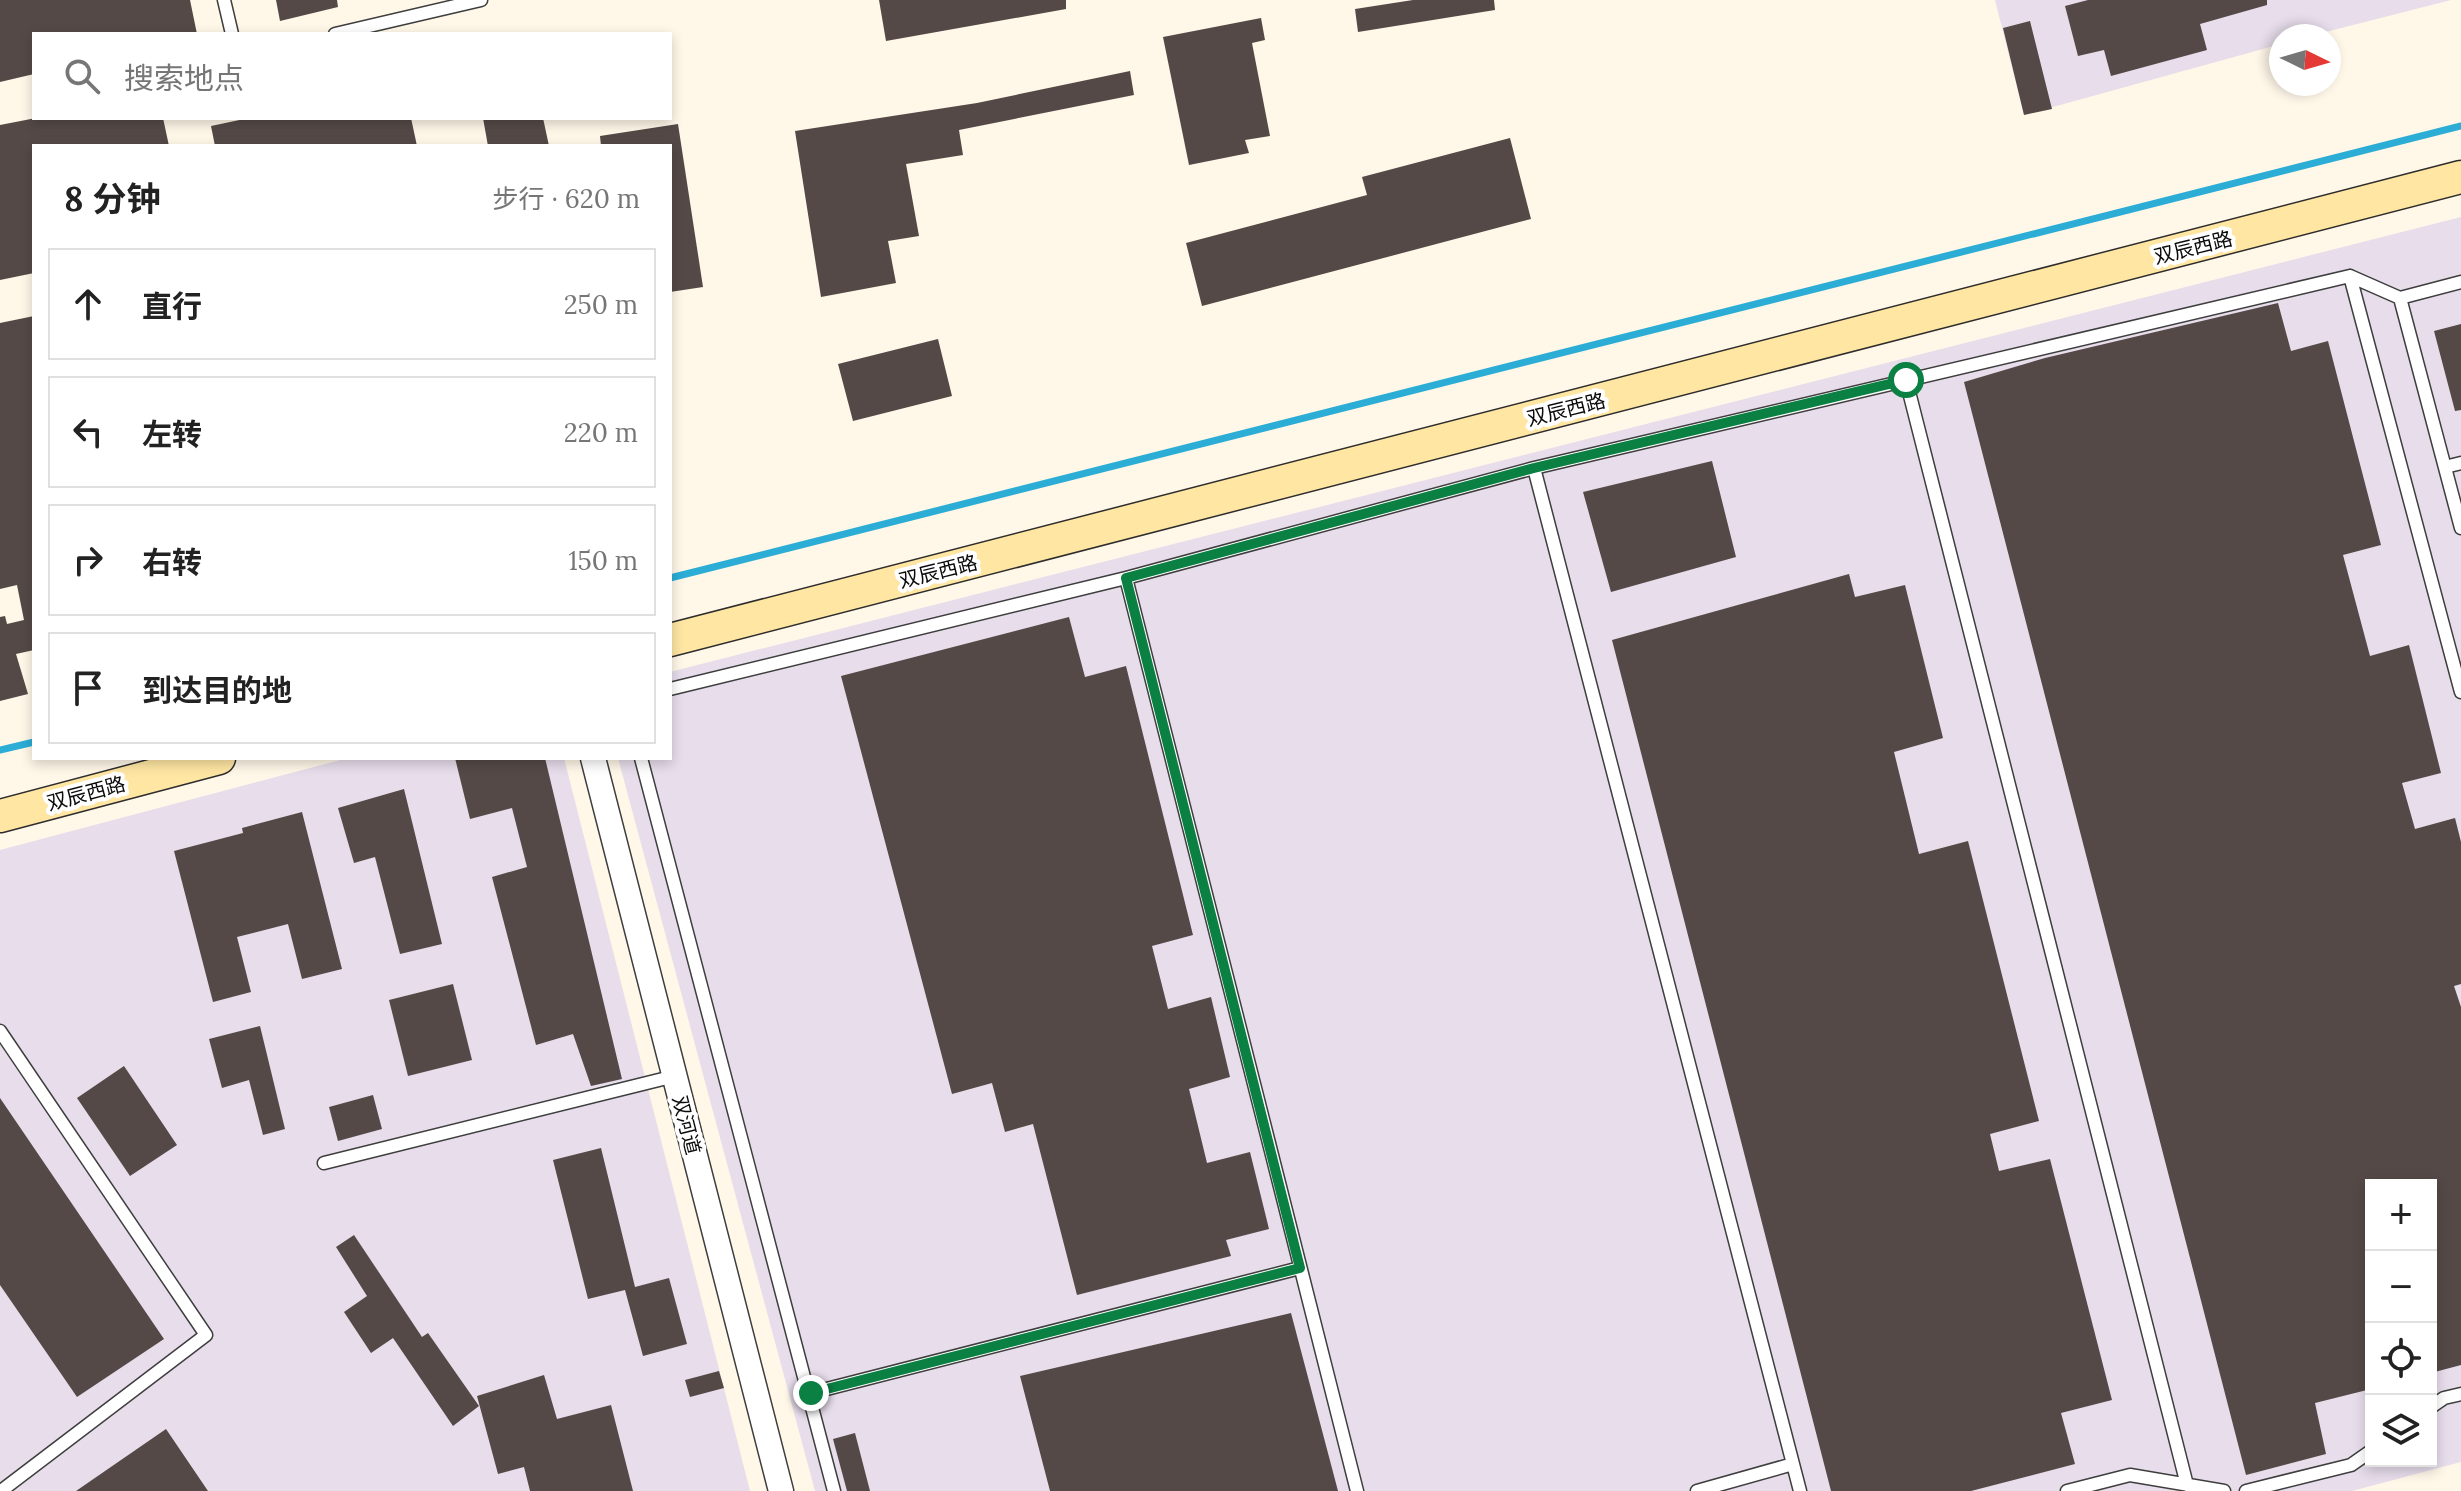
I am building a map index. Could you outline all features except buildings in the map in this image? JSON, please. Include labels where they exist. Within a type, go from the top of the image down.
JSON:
[{"type":"main road","name":"双辰西路","points":[[672,639],[2460,181]]},
{"type":"main road","name":"双辰西路","points":[[0,816],[211,760]]},
{"type":"street","name":"双河道","points":[[594,760],[781,1491]]},
{"type":"lane","points":[[224,0],[232,32]]},
{"type":"lane","points":[[344,32],[481,0]]},
{"type":"lane","points":[[2350,276],[2461,692]]},
{"type":"lane","points":[[672,689],[1126,578],[1534,468],[2350,276],[2400,298],[2461,282]]},
{"type":"lane","points":[[2400,298],[2461,528]]},
{"type":"lane","points":[[1906,380],[2187,1485]]},
{"type":"lane","points":[[2445,467],[2461,463]]},
{"type":"lane","points":[[1534,468],[1800,1491]]},
{"type":"lane","points":[[1126,578],[1357,1491]]},
{"type":"lane","points":[[642,760],[811,1393],[834,1491]]},
{"type":"lane","points":[[0,1031],[206,1335],[1,1491]]},
{"type":"lane","points":[[324,1163],[675,1076]]},
{"type":"lane","points":[[811,1393],[1300,1268]]},
{"type":"lane","points":[[2437,1403],[2461,1394]]},
{"type":"lane","points":[[2246,1491],[2351,1465],[2365,1455]]},
{"type":"lane","points":[[1697,1491],[1793,1464]]},
{"type":"lane","points":[[2067,1491],[2130,1475],[2224,1491]]},
{"type":"shaded area","points":[[1995,0],[2451,0],[2341,28],[2341,24],[2269,24],[2269,47],[2024,115]]},
{"type":"shaded area","points":[[2461,217],[2461,1462],[2352,1491],[815,1491],[619,760],[672,760],[672,671]]},
{"type":"shaded area","points":[[340,760],[565,760],[750,1491],[0,1491],[0,850]]},
{"type":"waterway","points":[[672,577],[2461,126]]},
{"type":"waterway","points":[[0,750],[32,742]]},
{"type":"route","points":[[811,1393],[1300,1268],[1126,578],[1534,468],[1906,380]]}]
